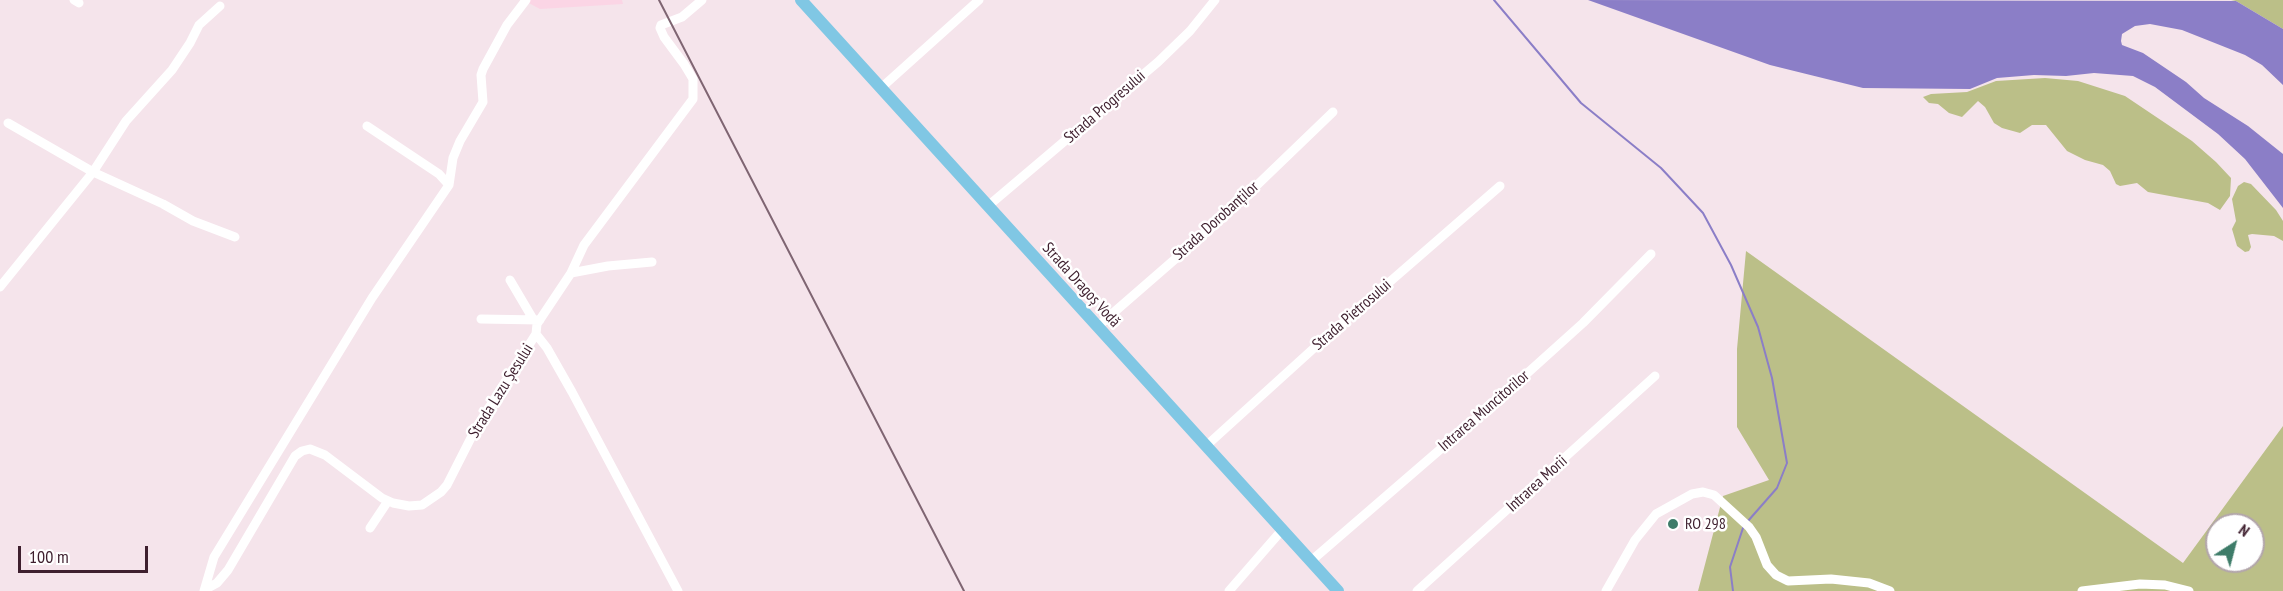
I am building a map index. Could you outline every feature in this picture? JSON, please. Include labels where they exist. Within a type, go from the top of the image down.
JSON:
[{"type":"main road","name":"Strada Dragoș Vodă","points":[[801,0],[1338,591]]},
{"type":"street","name":"Strada Lazu Șesului","points":[[205,590],[214,558],[372,298],[449,184],[453,158],[460,141],[483,102],[481,75],[483,69],[507,25],[526,0]]},
{"type":"street","name":"Strada Lazu Șesului","points":[[205,590],[217,583],[228,570],[295,456],[302,451],[310,449],[325,455],[388,501],[409,506],[422,505],[441,492],[458,465],[476,428],[536,334],[536,320],[572,273],[576,260],[597,226],[693,99],[693,80],[678,54],[664,38],[660,28],[661,25],[682,17],[702,0]]},
{"type":"street","points":[[881,88],[979,0]]},
{"type":"street","name":"Strada Progresului","points":[[988,206],[1158,62],[1190,31],[1215,0]]},
{"type":"street","points":[[0,287],[93,172],[126,121],[172,70],[199,26],[220,6]]},
{"type":"street","name":"Strada Dorobanților","points":[[1098,327],[1227,214],[1333,112]]},
{"type":"street","points":[[8,123],[93,172],[163,204],[193,221],[235,237]]},
{"type":"street","points":[[367,126],[439,174],[449,184]]},
{"type":"street","name":"Strada Pietrosului","points":[[1206,446],[1324,339],[1500,186]]},
{"type":"street","name":"Intrarea Muncitorilor","points":[[1311,561],[1534,367],[1651,254]]},
{"type":"street","points":[[572,273],[608,266],[652,262]]},
{"type":"street","points":[[510,280],[536,320]]},
{"type":"street","points":[[481,319],[536,320]]},
{"type":"street","points":[[536,334],[547,348],[567,383],[678,591]]},
{"type":"street","name":"Intrarea Morii","points":[[1417,591],[1655,376]]},
{"type":"street","points":[[1606,591],[1648,522],[1656,514],[1676,502],[1692,494],[1703,492],[1714,495],[1746,523],[1756,537],[1767,565],[1776,575],[1788,581],[1831,579],[1869,583],[1890,591]]},
{"type":"street","points":[[370,528],[388,501]]},
{"type":"street","points":[[1229,591],[1282,530]]},
{"type":"street","points":[[2082,591],[2140,584],[2165,585],[2189,591]]},
{"type":"shaded area","points":[[523,0],[622,0],[623,4],[540,9]]},
{"type":"shaded area","points":[[1588,0],[2236,1],[2283,29],[2283,85],[2262,65],[2245,55],[2182,30],[2150,24],[2135,26],[2122,34],[2121,41],[2122,45],[2143,53],[2186,82],[2204,98],[2248,126],[2283,154],[2283,208],[2245,159],[2218,134],[2155,87],[2133,76],[2094,73],[2066,76],[2034,75],[1997,78],[1970,89],[1863,88],[1770,65]]},
{"type":"green space","points":[[2231,0],[2283,0],[2283,29],[2236,1]]},
{"type":"green space","points":[[2045,78],[2078,81],[2125,96],[2192,141],[2216,162],[2231,178],[2230,196],[2220,210],[2208,203],[2148,192],[2137,183],[2120,186],[2116,184],[2110,171],[2103,165],[2085,160],[2067,151],[2046,125],[2032,125],[2020,133],[1994,123],[1985,107],[1978,101],[1962,117],[1949,113],[1938,104],[1929,103],[1923,97],[1931,94],[1967,92],[1996,81]]},
{"type":"green space","points":[[2244,182],[2251,184],[2276,210],[2283,221],[2283,241],[2274,236],[2252,234],[2248,235],[2251,247],[2249,251],[2245,252],[2237,246],[2232,229],[2236,221],[2232,199],[2238,186]]},
{"type":"green space","points":[[1746,251],[2183,563],[2205,533],[2205,573],[2265,573],[2265,513],[2219,513],[2283,426],[2283,591],[1698,591],[1723,496],[1769,480],[1737,427],[1737,349]]},
{"type":"waterway","points":[[1494,0],[1581,103],[1661,168],[1703,213],[1731,265],[1758,327],[1772,378],[1787,463],[1777,488],[1748,521]]},
{"type":"waterway","points":[[1733,591],[1730,567],[1744,525]]},
{"type":"railway","points":[[659,0],[964,591]]},
{"type":"place","name":"RO 298","points":[[1673,524]]}]
